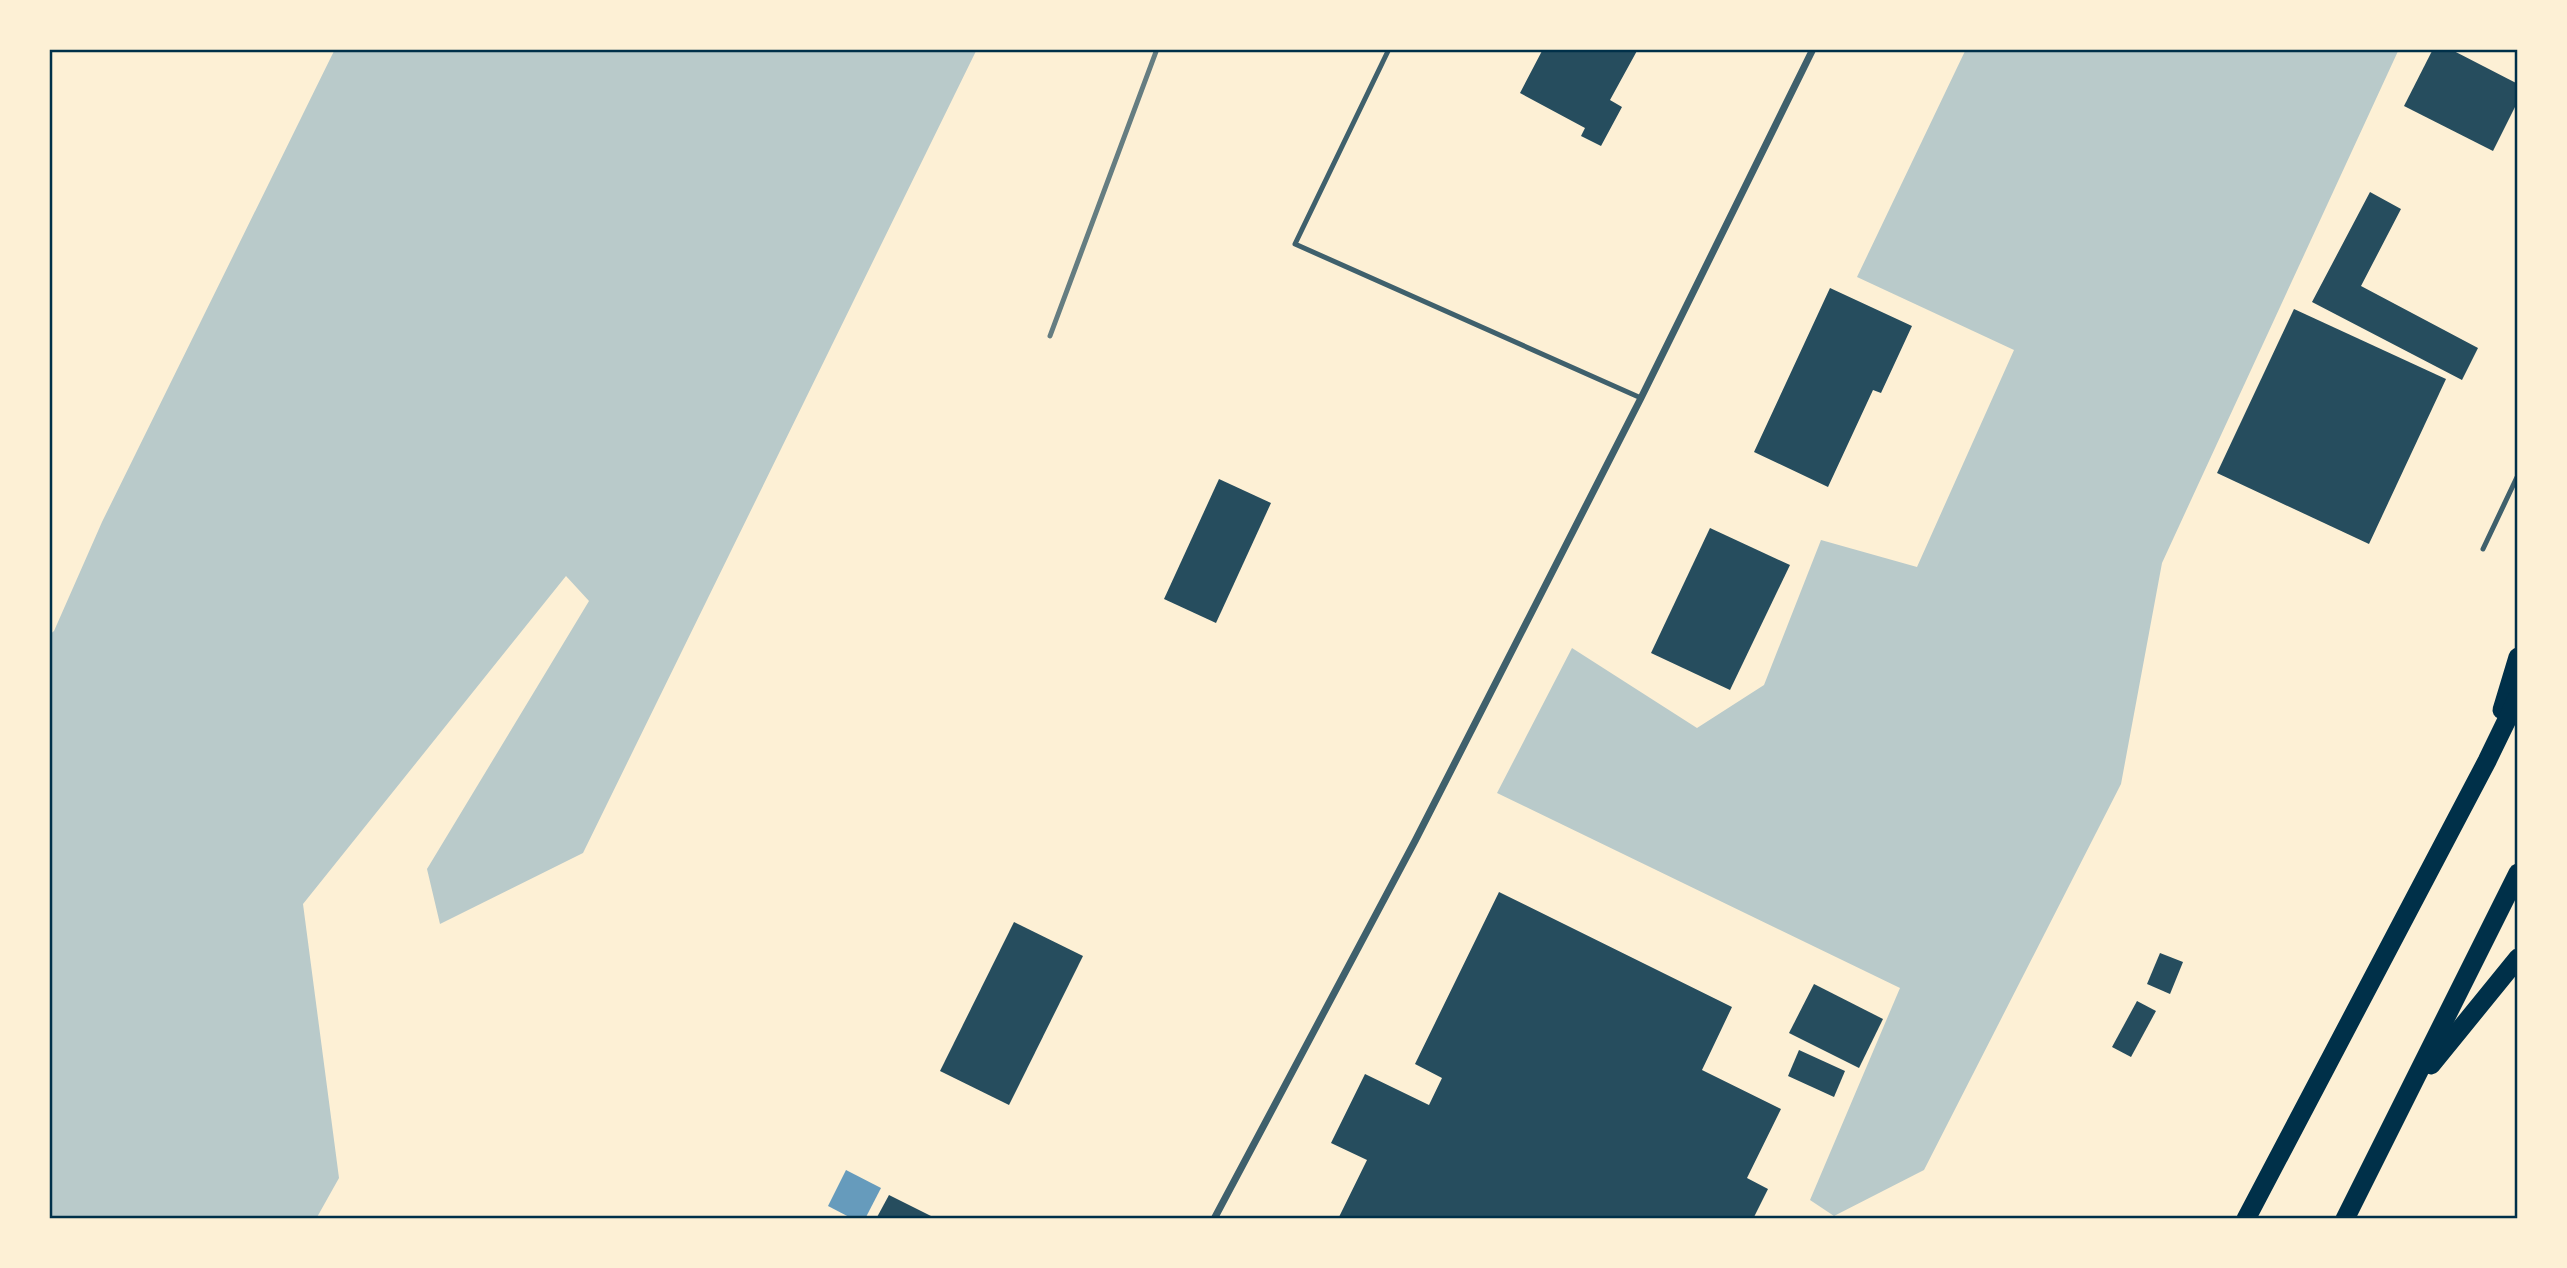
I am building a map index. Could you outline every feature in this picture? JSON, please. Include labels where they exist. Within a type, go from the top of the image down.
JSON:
[{"type":"highway","points":[[2487,761],[2518,657]]},
{"type":"highway","points":[[2246,1219],[2518,697]]},
{"type":"highway","points":[[2345,1219],[2518,873]]},
{"type":"highway","points":[[2409,1093],[2518,958]]},
{"type":"street","points":[[1214,1219],[1415,841],[1641,398],[1814,49]]},
{"type":"lane","points":[[1389,49],[1295,244],[1641,398]]},
{"type":"lane","points":[[2483,549],[2518,475]]},
{"type":"shaded area","points":[[335,49],[977,49],[583,853],[440,924],[427,869],[589,601],[566,576],[303,904],[339,1178],[316,1219],[49,1219],[49,635],[54,631],[102,522]]},
{"type":"shaded area","points":[[1966,49],[2399,49],[2162,563],[2121,784],[1924,1170],[1834,1216],[1810,1200],[1900,988],[1497,793],[1572,648],[1697,728],[1764,685],[1821,540],[1917,567],[2014,350],[1857,277]]},
{"type":"water","points":[[846,1170],[881,1188],[865,1219],[853,1219],[828,1206]]},
{"type":"building","points":[[1543,49],[1638,49],[1610,100],[1622,107],[1601,146],[1581,136],[1585,128],[1520,93]]},
{"type":"building","points":[[2433,49],[2450,49],[2518,84],[2518,101],[2493,151],[2404,106]]},
{"type":"building","points":[[2370,192],[2401,209],[2361,286],[2478,348],[2462,380],[2312,302]]},
{"type":"building","points":[[1830,288],[1912,326],[1881,393],[1873,390],[1828,487],[1754,452]]},
{"type":"building","points":[[2294,309],[2446,379],[2369,544],[2217,473]]},
{"type":"building","points":[[1219,479],[1271,503],[1216,623],[1164,599]]},
{"type":"building","points":[[1710,528],[1790,565],[1730,690],[1651,653]]},
{"type":"building","points":[[1499,892],[1732,1007],[1702,1070],[1781,1109],[1747,1178],[1768,1189],[1753,1219],[1338,1219],[1367,1160],[1331,1143],[1365,1074],[1429,1105],[1442,1078],[1415,1064]]},
{"type":"building","points":[[1014,922],[1083,956],[1009,1105],[940,1071]]},
{"type":"building","points":[[2160,953],[2183,962],[2170,994],[2147,984]]},
{"type":"building","points":[[1814,984],[1883,1019],[1859,1068],[1789,1033]]},
{"type":"building","points":[[2137,1001],[2156,1011],[2131,1057],[2112,1047]]},
{"type":"building","points":[[1799,1050],[1845,1071],[1834,1097],[1788,1076]]},
{"type":"building","points":[[889,1195],[937,1219],[876,1219]]},
{"type":"railway","points":[[1050,336],[1157,49]]}]
